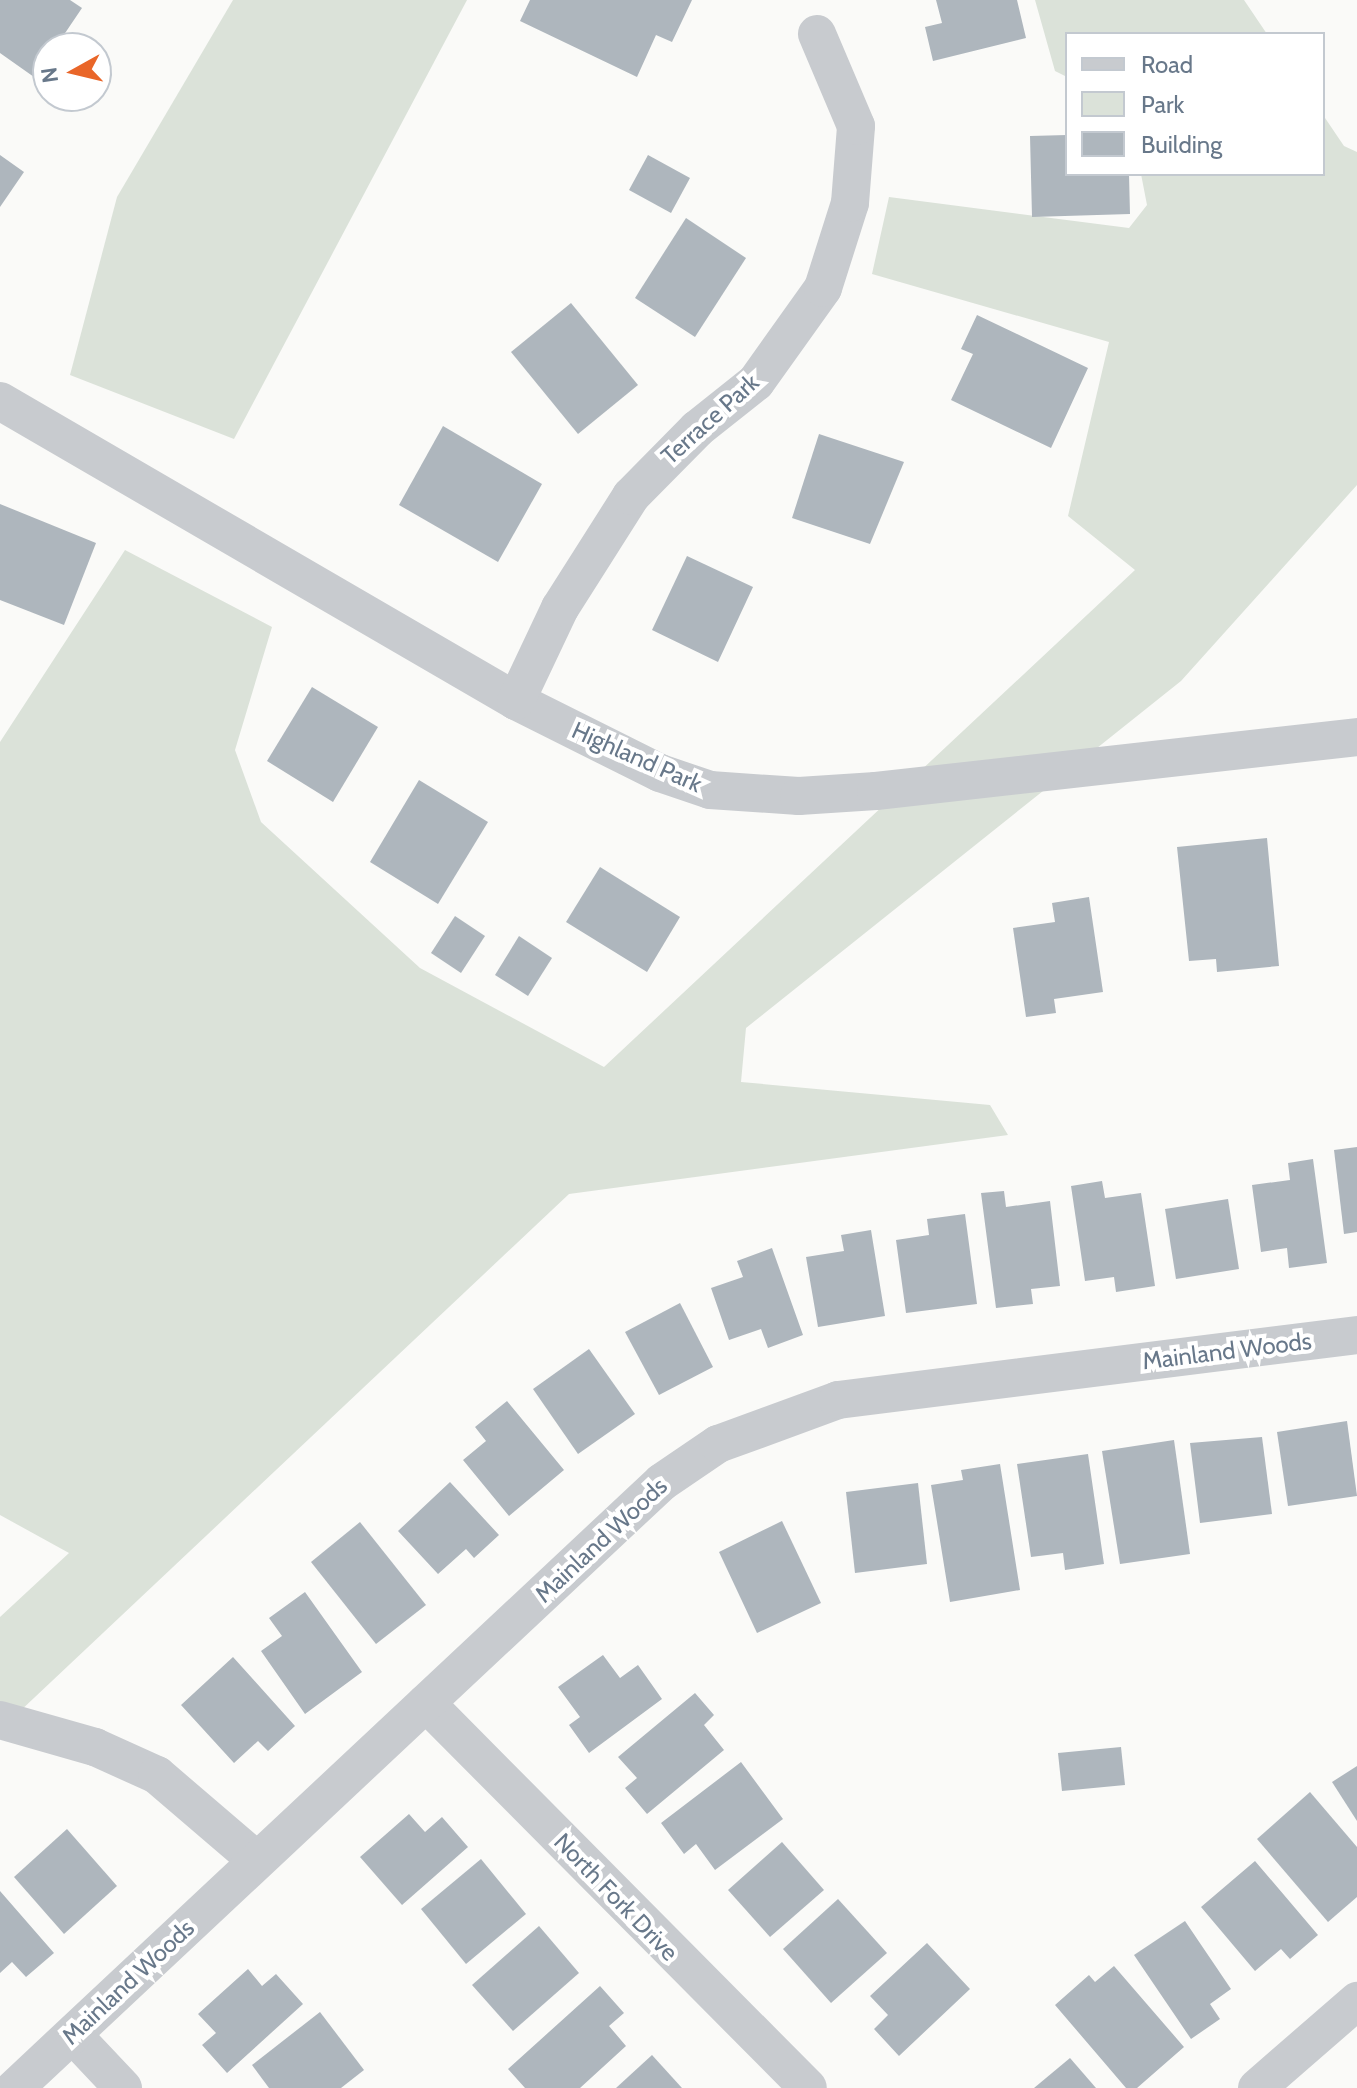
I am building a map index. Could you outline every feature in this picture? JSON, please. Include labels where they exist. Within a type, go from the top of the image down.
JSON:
[{"type":"street","name":"Terrace Park","points":[[516,701],[560,608],[631,496],[697,429],[756,382],[823,288],[850,203],[856,126],[817,34]]},
{"type":"street","name":"Highland Park","points":[[0,401],[516,701],[660,773],[710,790],[799,796],[1357,737]]},
{"type":"street","name":"Mainland Woods","points":[[15,2088],[662,1482],[718,1444],[777,1418],[838,1400],[1357,1335]]},
{"type":"street","name":"North Fork Drive","points":[[426,1703],[808,2088]]},
{"type":"street","points":[[0,1720],[95,1747],[157,1775],[256,1860]]},
{"type":"street","points":[[1257,2088],[1357,2001]]},
{"type":"street","points":[[73,2035],[123,2088]]},
{"type":"green space","points":[[233,0],[467,0],[234,439],[70,375],[117,197]]},
{"type":"green space","points":[[1035,0],[1244,0],[1266,32],[1065,32],[1065,76],[1055,71]]},
{"type":"green space","points":[[1325,118],[1344,146],[1357,152],[1357,485],[1181,681],[746,1028],[741,1082],[990,1105],[1008,1135],[569,1194],[0,1730],[0,1617],[69,1553],[0,1515],[0,742],[125,550],[272,627],[235,750],[261,822],[420,968],[604,1067],[1135,570],[1068,516],[1109,342],[872,274],[889,197],[1129,228],[1147,205],[1141,176],[1325,176]]},
{"type":"building","points":[[0,0],[70,0],[82,8],[66,32],[32,32],[32,76],[0,53]]},
{"type":"building","points":[[530,0],[692,0],[672,42],[656,35],[637,77],[520,21]]},
{"type":"building","points":[[936,0],[1017,0],[1026,38],[933,61],[925,27],[942,23]]},
{"type":"building","points":[[1065,135],[1065,176],[1129,176],[1130,214],[1032,217],[1030,136]]},
{"type":"building","points":[[0,155],[24,172],[0,207]]},
{"type":"building","points":[[648,155],[690,178],[671,213],[629,190]]},
{"type":"building","points":[[686,218],[746,258],[695,337],[635,298]]},
{"type":"building","points":[[571,303],[638,385],[578,434],[511,352]]},
{"type":"building","points":[[977,315],[1088,368],[1051,448],[951,400],[973,354],[961,349]]},
{"type":"building","points":[[443,426],[542,484],[498,562],[399,505]]},
{"type":"building","points":[[819,434],[904,462],[870,544],[792,518]]},
{"type":"building","points":[[0,504],[96,543],[64,625],[0,600]]},
{"type":"building","points":[[687,556],[753,587],[718,662],[652,630]]},
{"type":"building","points":[[312,687],[378,727],[333,802],[267,761]]},
{"type":"building","points":[[419,780],[488,822],[438,904],[370,862]]},
{"type":"building","points":[[1267,838],[1279,966],[1217,972],[1216,959],[1189,961],[1177,847]]},
{"type":"building","points":[[600,867],[680,917],[647,972],[566,922]]},
{"type":"building","points":[[1089,897],[1103,992],[1054,999],[1056,1013],[1026,1017],[1013,928],[1055,922],[1052,903]]},
{"type":"building","points":[[455,916],[485,936],[461,973],[431,953]]},
{"type":"building","points":[[519,936],[552,958],[528,996],[495,975]]},
{"type":"building","points":[[1357,1147],[1357,1232],[1344,1234],[1334,1150]]},
{"type":"building","points":[[1313,1159],[1327,1263],[1289,1268],[1287,1248],[1261,1252],[1252,1185],[1290,1180],[1288,1163]]},
{"type":"building","points":[[1102,1181],[1105,1198],[1141,1193],[1155,1286],[1116,1292],[1114,1277],[1085,1281],[1071,1186]]},
{"type":"building","points":[[1004,1191],[1006,1207],[1050,1201],[1060,1286],[1031,1289],[1033,1304],[996,1308],[981,1193]]},
{"type":"building","points":[[1228,1199],[1239,1269],[1176,1279],[1165,1209]]},
{"type":"building","points":[[965,1214],[977,1304],[906,1313],[896,1240],[929,1235],[927,1219]]},
{"type":"building","points":[[871,1230],[885,1316],[818,1327],[806,1257],[844,1251],[841,1235]]},
{"type":"building","points":[[772,1248],[803,1335],[768,1348],[761,1329],[729,1340],[711,1288],[743,1277],[737,1261]]},
{"type":"building","points":[[680,1303],[713,1367],[659,1395],[625,1332]]},
{"type":"building","points":[[589,1349],[635,1414],[578,1454],[533,1389]]},
{"type":"building","points":[[507,1401],[564,1470],[509,1516],[463,1460],[486,1441],[475,1427]]},
{"type":"building","points":[[1347,1421],[1357,1496],[1288,1506],[1277,1432]]},
{"type":"building","points":[[1262,1437],[1272,1514],[1200,1523],[1190,1443]]},
{"type":"building","points":[[1174,1440],[1190,1554],[1120,1564],[1102,1451]]},
{"type":"building","points":[[1088,1454],[1104,1564],[1065,1570],[1063,1553],[1031,1557],[1017,1464]]},
{"type":"building","points":[[1000,1464],[1020,1590],[950,1602],[931,1485],[963,1480],[961,1470]]},
{"type":"building","points":[[450,1482],[499,1535],[474,1558],[466,1549],[438,1574],[398,1531]]},
{"type":"building","points":[[918,1483],[927,1564],[855,1573],[846,1492]]},
{"type":"building","points":[[782,1521],[821,1603],[757,1633],[719,1552]]},
{"type":"building","points":[[360,1522],[426,1605],[376,1644],[311,1562]]},
{"type":"building","points":[[305,1592],[362,1672],[305,1714],[261,1651],[282,1636],[269,1618]]},
{"type":"building","points":[[603,1655],[620,1678],[638,1665],[662,1699],[589,1753],[569,1725],[580,1717],[558,1687]]},
{"type":"building","points":[[233,1657],[295,1726],[268,1751],[258,1741],[234,1763],[181,1705]]},
{"type":"building","points":[[695,1693],[714,1715],[704,1725],[724,1750],[647,1814],[625,1788],[637,1778],[618,1757]]},
{"type":"building","points":[[1121,1747],[1125,1785],[1062,1791],[1058,1753]]},
{"type":"building","points":[[741,1762],[783,1819],[715,1870],[696,1844],[684,1854],[661,1823]]},
{"type":"building","points":[[1357,1766],[1357,1821],[1332,1782]]},
{"type":"building","points":[[1310,1792],[1357,1847],[1357,1897],[1328,1922],[1257,1839]]},
{"type":"building","points":[[409,1814],[425,1832],[442,1817],[468,1847],[402,1905],[360,1857]]},
{"type":"building","points":[[67,1829],[117,1886],[64,1934],[14,1877]]},
{"type":"building","points":[[782,1842],[824,1890],[770,1937],[728,1890]]},
{"type":"building","points":[[481,1859],[526,1914],[466,1964],[421,1909]]},
{"type":"building","points":[[1255,1861],[1318,1935],[1290,1959],[1281,1949],[1255,1971],[1201,1907]]},
{"type":"building","points":[[0,1891],[54,1953],[26,1977],[12,1962],[0,1973]]},
{"type":"building","points":[[838,1899],[887,1953],[831,2003],[783,1949]]},
{"type":"building","points":[[1185,1921],[1231,1989],[1210,2004],[1220,2019],[1191,2039],[1134,1955]]},
{"type":"building","points":[[539,1926],[579,1973],[513,2031],[472,1985]]},
{"type":"building","points":[[927,1943],[970,1989],[899,2056],[874,2029],[888,2015],[870,1996]]},
{"type":"building","points":[[1114,1966],[1184,2047],[1137,2088],[1126,2088],[1055,2005],[1089,1975],[1095,1982]]},
{"type":"building","points":[[248,1969],[262,1986],[276,1974],[303,2004],[227,2073],[202,2045],[216,2033],[198,2014]]},
{"type":"building","points":[[600,1986],[624,2013],[609,2026],[626,2046],[580,2088],[525,2088],[508,2069]]},
{"type":"building","points":[[320,2012],[364,2070],[341,2088],[269,2088],[252,2065]]},
{"type":"building","points":[[652,2055],[682,2088],[616,2088]]},
{"type":"building","points":[[1070,2058],[1096,2088],[1034,2088]]}]
